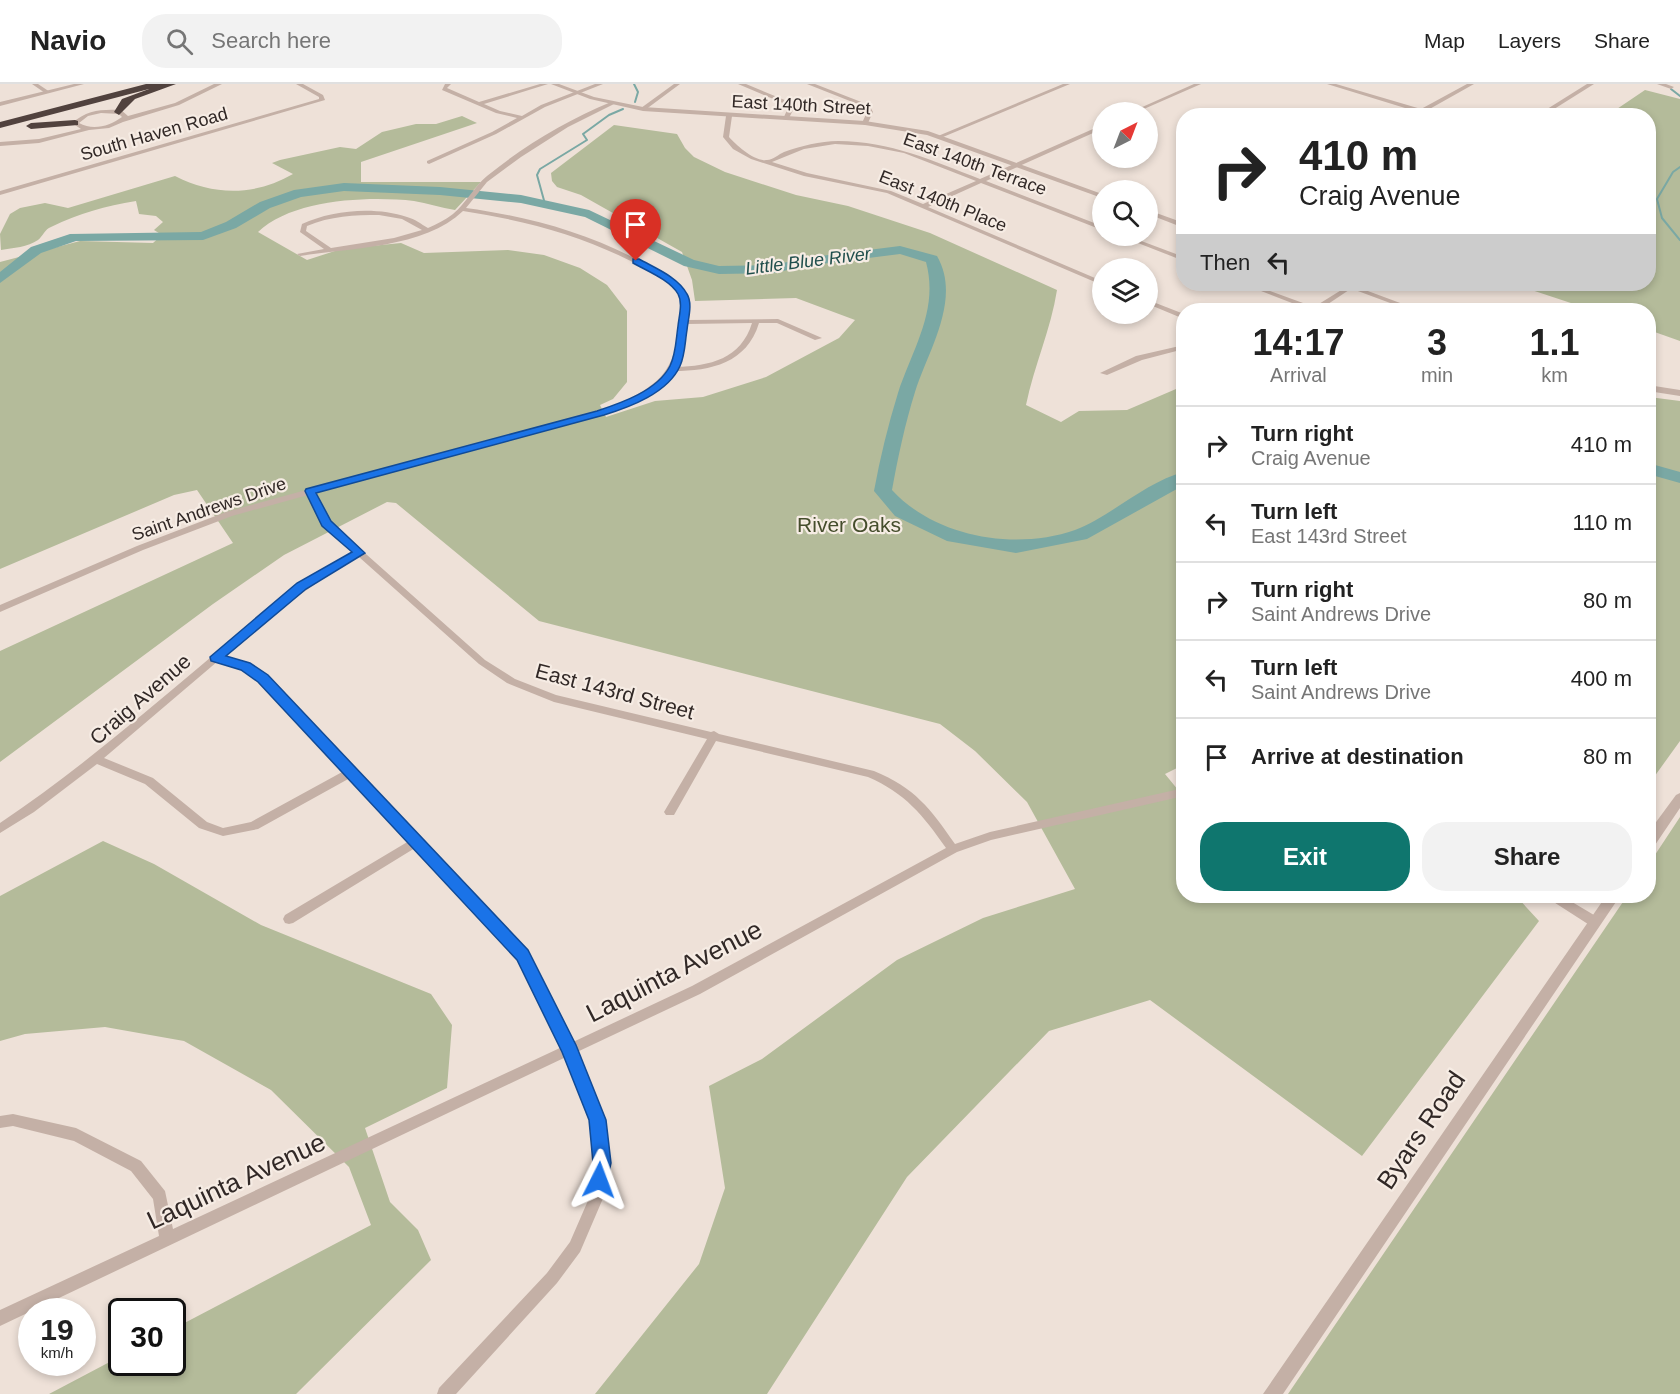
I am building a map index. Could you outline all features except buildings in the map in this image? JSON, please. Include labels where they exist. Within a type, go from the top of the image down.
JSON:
[{"type":"highway","points":[[0,118],[135,84]]},
{"type":"highway","points":[[0,125],[156,84]]},
{"type":"highway","points":[[122,115],[125,101],[172,84]]},
{"type":"highway","points":[[0,130],[76,124]]},
{"type":"street","points":[[35,84],[47,92]]},
{"type":"street","points":[[0,104],[81,84]]},
{"type":"street","points":[[65,133],[76,124],[80,117],[93,113],[122,115],[147,112],[177,104],[219,84]]},
{"type":"street","name":"South Haven Road","points":[[0,193],[322,100],[321,96],[299,84]]},
{"type":"street","points":[[478,104],[545,84]]},
{"type":"street","name":"East 140th Street","points":[[554,84],[576,93],[643,109],[865,123],[941,136],[1092,192]]},
{"type":"street","points":[[429,162],[494,133],[521,117],[600,84]]},
{"type":"street","points":[[643,109],[677,84]]},
{"type":"street","points":[[741,84],[785,102],[791,108],[786,119]]},
{"type":"street","points":[[810,84],[867,106],[870,112],[865,123]]},
{"type":"street","points":[[941,136],[1064,84]]},
{"type":"street","points":[[1157,102],[1198,84]]},
{"type":"street","points":[[1330,84],[1412,108]]},
{"type":"street","points":[[1342,87],[1349,84]]},
{"type":"street","points":[[1427,108],[1471,84]]},
{"type":"street","points":[[1551,108],[1591,84]]},
{"type":"street","points":[[1660,84],[1671,87]]},
{"type":"street","points":[[446,86],[478,104],[521,117]]},
{"type":"street","points":[[300,254],[394,238],[448,220],[469,201],[489,177],[580,118],[613,103]]},
{"type":"street","points":[[0,144],[39,141],[65,133],[110,125],[122,115]]},
{"type":"street","name":"East 140th Place","points":[[729,116],[725,131],[729,142],[744,154],[806,175],[880,189],[1092,279]]},
{"type":"street","points":[[76,124],[91,128]]},
{"type":"street","points":[[922,207],[1092,132]]},
{"type":"street","name":"East 140th Terrace","points":[[766,163],[806,145],[860,144],[906,152],[1092,224]]},
{"type":"street","points":[[461,209],[550,225],[622,253],[674,284],[684,295],[681,343],[674,369],[703,368],[740,351],[754,336],[756,321]]},
{"type":"street","points":[[329,249],[303,232],[304,225],[313,220],[332,217],[388,214],[402,217],[426,229]]},
{"type":"street","points":[[1158,216],[1176,223]]},
{"type":"street","points":[[1150,246],[1176,256]]},
{"type":"street","points":[[1264,291],[1296,303]]},
{"type":"street","points":[[1324,303],[1340,291]]},
{"type":"street","points":[[1368,291],[1398,303]]},
{"type":"street","points":[[1158,306],[1176,314]]},
{"type":"street","points":[[683,322],[787,323],[818,338]]},
{"type":"street","points":[[1104,373],[1139,358],[1176,348]]},
{"type":"street","name":"Saint Andrews Drive","points":[[0,609],[188,528],[310,491],[601,413],[623,405],[656,387],[674,369]]},
{"type":"street","points":[[1656,389],[1680,393]]},
{"type":"street","name":"East 143rd Street","points":[[310,491],[326,523],[482,662],[511,681],[554,698],[714,735],[890,781],[922,805],[953,849]]},
{"type":"street","name":"Craig Avenue","points":[[0,829],[45,800],[97,760],[301,586],[360,553]]},
{"type":"street","points":[[216,657],[245,666],[263,678],[522,955],[570,1050],[597,1120],[602,1163],[597,1196],[588,1222],[575,1247],[552,1278],[445,1394]]},
{"type":"street","points":[[670,812],[714,735]]},
{"type":"street","points":[[97,760],[149,781],[204,825],[223,832],[254,826],[350,772]]},
{"type":"street","name":"Laquinta Avenue","points":[[0,1318],[696,990],[953,849],[990,836],[1176,794]]},
{"type":"street","points":[[1656,832],[1680,798]]},
{"type":"street","points":[[289,919],[415,843]]},
{"type":"street","points":[[1564,903],[1595,922]]},
{"type":"street","name":"Byars Road","points":[[1272,1394],[1608,903]]},
{"type":"street","points":[[0,1122],[13,1120],[76,1135],[136,1166],[160,1196],[167,1240]]},
{"type":"green space","points":[[1645,90],[1680,99],[1680,341],[1656,332],[1656,303],[1571,303],[1534,291],[1656,291],[1656,108],[1618,108]]},
{"type":"green space","name":"River Oaks","points":[[462,116],[477,123],[361,162],[361,182],[481,182],[455,210],[414,201],[375,199],[332,202],[291,213],[273,221],[258,232],[307,260],[341,249],[401,243],[424,253],[508,250],[544,255],[580,268],[607,285],[627,311],[627,382],[613,399],[600,405],[606,417],[655,401],[703,397],[766,377],[839,338],[855,320],[796,298],[695,301],[692,280],[682,252],[581,195],[557,187],[552,181],[551,173],[614,125],[677,134],[685,148],[694,157],[725,172],[796,195],[848,206],[930,233],[1057,290],[1026,405],[1061,422],[1079,411],[1127,410],[1176,389],[1176,768],[1165,774],[1176,787],[1176,903],[1522,903],[1539,921],[1362,1156],[1150,1000],[1049,1031],[907,1177],[767,1394],[595,1394],[699,1264],[725,1188],[709,1086],[762,1059],[897,960],[983,918],[1075,889],[1027,802],[975,751],[940,724],[539,621],[396,503],[387,502],[284,555],[213,604],[0,762],[0,651],[233,543],[197,490],[174,495],[0,569],[0,262],[80,241],[153,243],[162,235],[154,230],[163,222],[156,216],[139,214],[136,201],[82,214],[49,228],[34,242],[1,250],[0,234],[10,214],[20,208],[45,203],[68,208],[175,176],[190,183],[219,190],[249,190],[293,174],[272,163],[280,160],[340,147],[356,149],[382,132],[416,124],[436,124]]},
{"type":"green space","points":[[1656,398],[1680,401],[1680,741],[1656,774]]},
{"type":"green space","points":[[1680,817],[1680,1394],[1288,1394],[1622,903],[1656,903],[1656,853]]},
{"type":"green space","points":[[103,841],[154,864],[261,925],[431,994],[452,1025],[447,1088],[365,1128],[390,1202],[418,1230],[431,1260],[296,1394],[49,1394],[83,1376],[96,1376],[96,1369],[108,1363],[108,1376],[186,1376],[186,1322],[371,1225],[349,1167],[271,1090],[184,1041],[105,1027],[25,1034],[0,1041],[0,896]]},
{"type":"waterway","points":[[634,84],[638,92],[635,102]]},
{"type":"waterway","points":[[1671,89],[1680,96]]},
{"type":"waterway","points":[[545,204],[537,175],[540,169],[587,140],[583,134],[609,115],[623,109]]},
{"type":"waterway","points":[[1680,167],[1673,172],[1657,199],[1662,218],[1680,240]]},
{"type":"waterway","name":"Little Blue River","points":[[0,279],[36,250],[75,237],[203,236],[231,225],[265,205],[299,193],[344,187],[440,191],[521,199],[589,214],[689,263],[719,270],[774,269],[805,262],[900,250],[932,259],[937,277],[938,294],[932,327],[900,416],[883,491],[902,512],[954,537],[1016,547],[1080,535],[1176,481]]},
{"type":"waterway","name":"Little Blue River","points":[[1656,470],[1680,478]]},
{"type":"route","points":[[599,1180],[602,1163],[597,1120],[570,1050],[522,955],[263,678],[245,666],[216,657],[301,586],[329,568],[360,553],[326,523],[310,491],[601,413],[623,405],[656,387],[674,369],[678,357],[685,306],[684,295],[674,284],[636,261]]}]
